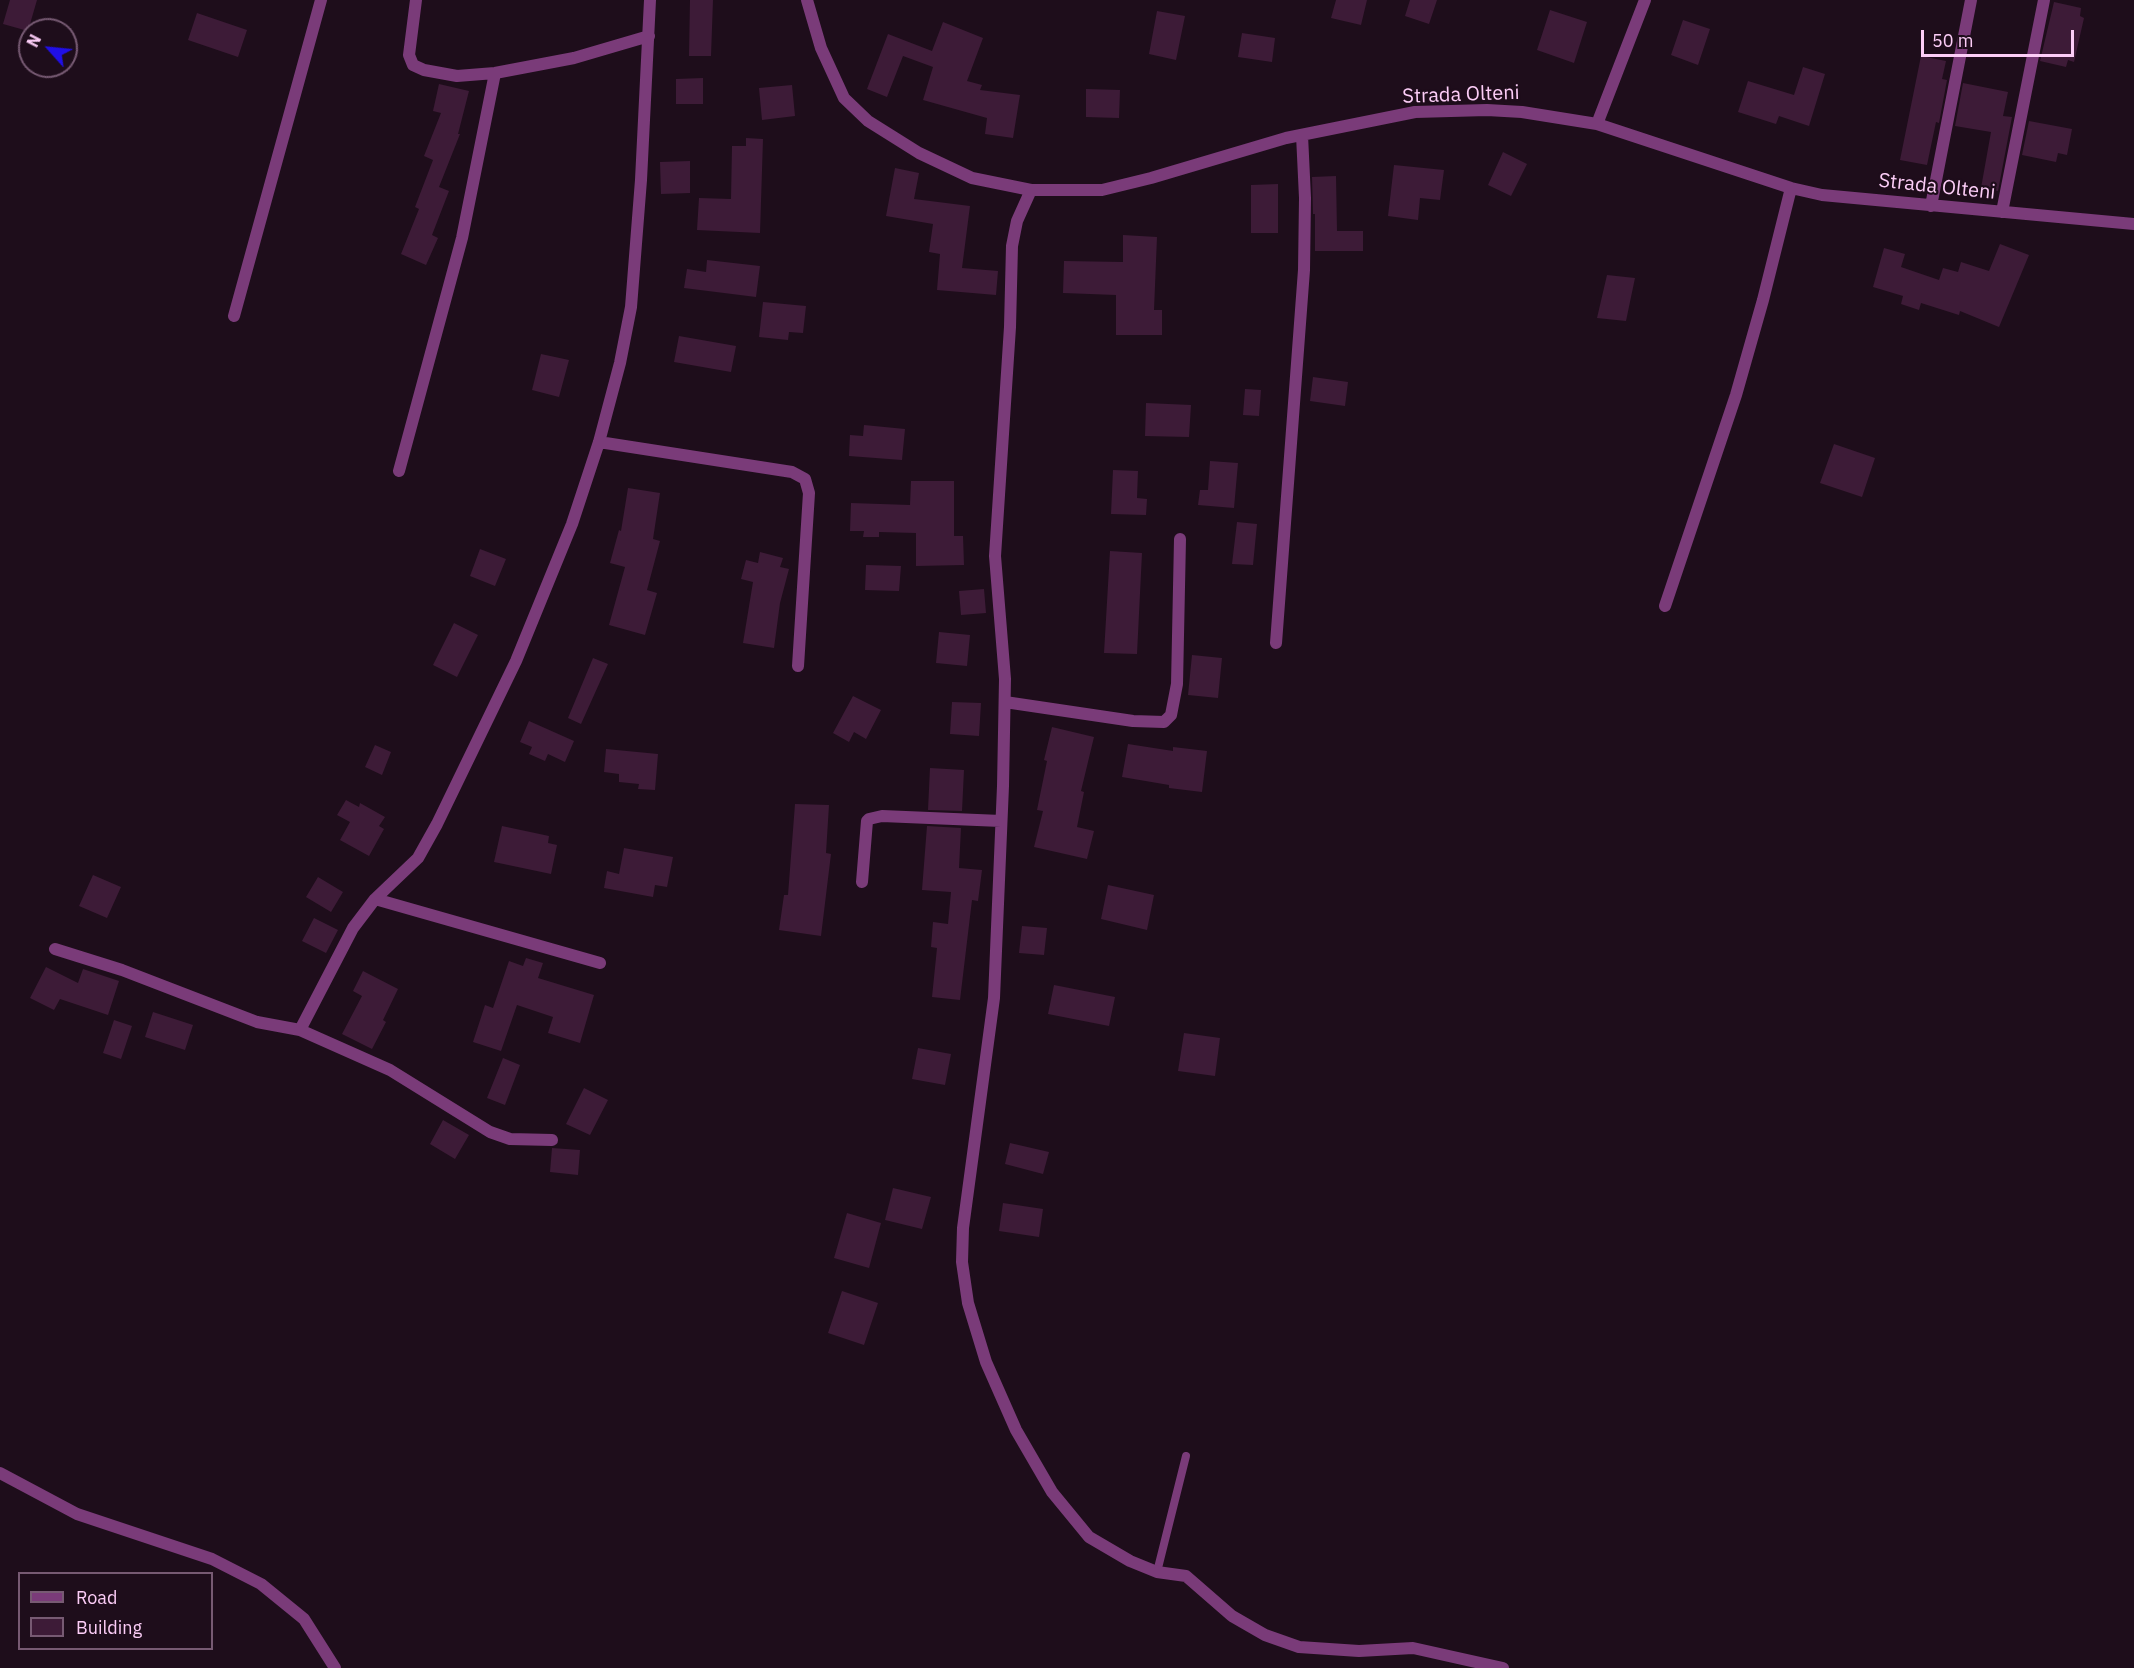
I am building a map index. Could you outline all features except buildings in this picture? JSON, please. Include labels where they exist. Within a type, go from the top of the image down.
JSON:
[{"type":"street","points":[[234,316],[321,0]]},
{"type":"street","points":[[416,0],[409,55],[413,65],[424,70],[457,76],[495,73],[574,58],[649,36]]},
{"type":"street","points":[[300,1030],[353,928],[375,899],[418,858],[472,754],[516,661],[572,524],[599,442],[620,363],[631,307],[651,0]]},
{"type":"street","name":"Strada Olteni","points":[[807,0],[821,48],[844,98],[868,122],[919,153],[972,178],[1031,190],[1102,190],[1302,135],[1425,112],[1522,111],[1597,124],[1791,188],[1822,195],[2134,224]]},
{"type":"street","points":[[1597,124],[1645,0]]},
{"type":"street","points":[[1931,206],[1971,0]]},
{"type":"street","points":[[2002,212],[2044,0]]},
{"type":"street","points":[[399,471],[462,238],[495,73]]},
{"type":"street","points":[[1276,643],[1304,270],[1305,198],[1302,135]]},
{"type":"street","points":[[1665,606],[1736,395],[1791,188]]},
{"type":"street","points":[[1031,190],[1017,221],[1012,246],[1010,327],[995,556],[1005,702],[994,998],[963,1228],[962,1262],[968,1303],[986,1362],[1016,1430],[1052,1492],[1089,1537],[1130,1561],[1157,1572],[1186,1576],[1232,1616],[1265,1635],[1299,1647],[1359,1651],[1413,1648],[1503,1668]]},
{"type":"street","points":[[599,442],[792,472],[806,479],[809,493],[798,666]]},
{"type":"street","points":[[1005,702],[1133,721],[1164,722],[1171,715],[1177,684],[1180,539]]},
{"type":"street","points":[[862,882],[869,819],[882,816],[1001,821]]},
{"type":"street","points":[[375,899],[600,963]]},
{"type":"street","points":[[55,949],[122,970],[257,1022],[300,1030],[390,1070],[490,1132],[510,1139],[552,1140]]},
{"type":"street","points":[[0,1473],[77,1514],[212,1559],[261,1584],[304,1619],[335,1668]]},
{"type":"lane","points":[[1157,1572],[1186,1456]]}]
